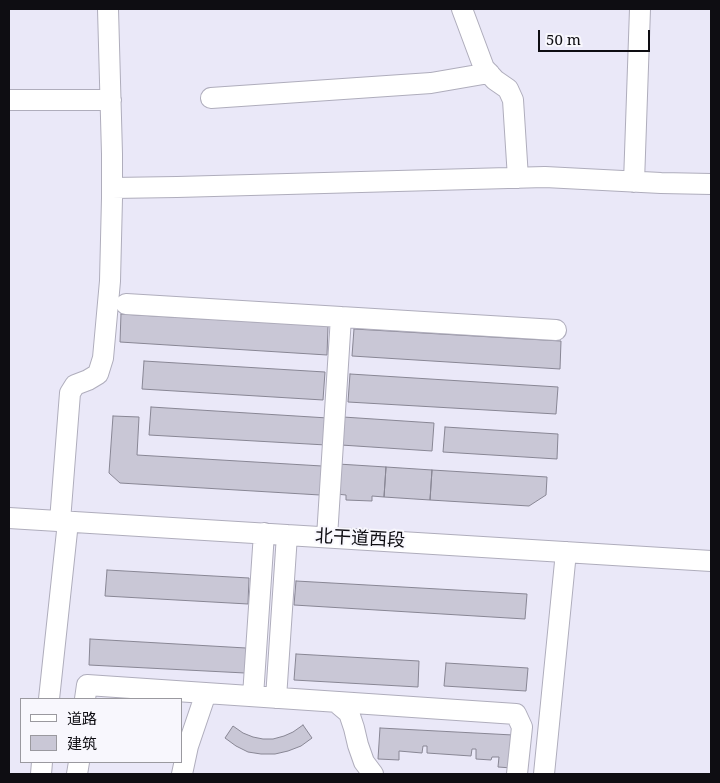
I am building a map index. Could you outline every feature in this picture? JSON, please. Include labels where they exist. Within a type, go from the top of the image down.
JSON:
[{"type":"street","points":[[49,698],[64,521],[70,393],[75,385],[98,374],[103,358],[110,281],[112,188],[108,9]]},
{"type":"street","points":[[462,9],[484,68],[495,80],[508,89],[513,100],[518,178]]},
{"type":"street","points":[[634,182],[640,9]]},
{"type":"street","points":[[211,98],[431,82],[489,73]]},
{"type":"street","points":[[9,100],[111,100]]},
{"type":"street","points":[[112,188],[545,177],[711,184]]},
{"type":"street","points":[[126,304],[556,330]]},
{"type":"street","points":[[327,537],[341,317]]},
{"type":"street","name":"北干道西段","points":[[9,518],[711,561]]},
{"type":"street","points":[[253,696],[264,533]]},
{"type":"street","points":[[276,698],[287,535]]},
{"type":"street","points":[[544,774],[566,552]]},
{"type":"street","points":[[85,698],[87,685],[516,714],[522,727],[517,774]]},
{"type":"street","points":[[182,774],[188,746],[206,693]]},
{"type":"street","points":[[336,702],[349,713],[364,762],[373,774]]},
{"type":"building","points":[[121,314],[328,326],[327,355],[120,342]]},
{"type":"building","points":[[354,329],[561,341],[560,369],[352,356]]},
{"type":"building","points":[[144,361],[325,372],[323,400],[142,389]]},
{"type":"building","points":[[350,374],[558,387],[556,414],[348,402]]},
{"type":"building","points":[[151,407],[328,418],[326,445],[149,435]]},
{"type":"building","points":[[113,416],[139,417],[137,455],[322,466],[320,495],[120,483],[109,473]]},
{"type":"building","points":[[343,417],[434,423],[432,451],[341,445]]},
{"type":"building","points":[[445,427],[558,434],[557,459],[443,452]]},
{"type":"building","points":[[338,464],[386,467],[384,497],[372,496],[372,501],[346,500],[346,495],[336,494]]},
{"type":"building","points":[[386,467],[432,470],[430,500],[384,497]]},
{"type":"building","points":[[432,470],[547,477],[546,495],[529,506],[430,500]]},
{"type":"building","points":[[107,570],[249,578],[248,604],[105,596]]},
{"type":"building","points":[[296,581],[527,594],[525,619],[294,605]]},
{"type":"building","points":[[90,639],[246,648],[245,673],[89,665]]},
{"type":"building","points":[[296,654],[419,661],[418,687],[294,680]]},
{"type":"building","points":[[446,663],[528,668],[526,691],[444,686]]},
{"type":"building","points":[[303,725],[312,738],[301,746],[275,754],[248,752],[225,738],[233,726],[253,737],[273,739],[293,732]]},
{"type":"building","points":[[380,728],[513,735],[512,768],[498,767],[499,757],[492,757],[491,760],[476,759],[476,749],[472,749],[471,756],[427,753],[427,746],[423,746],[422,753],[399,751],[399,760],[378,759]]}]
